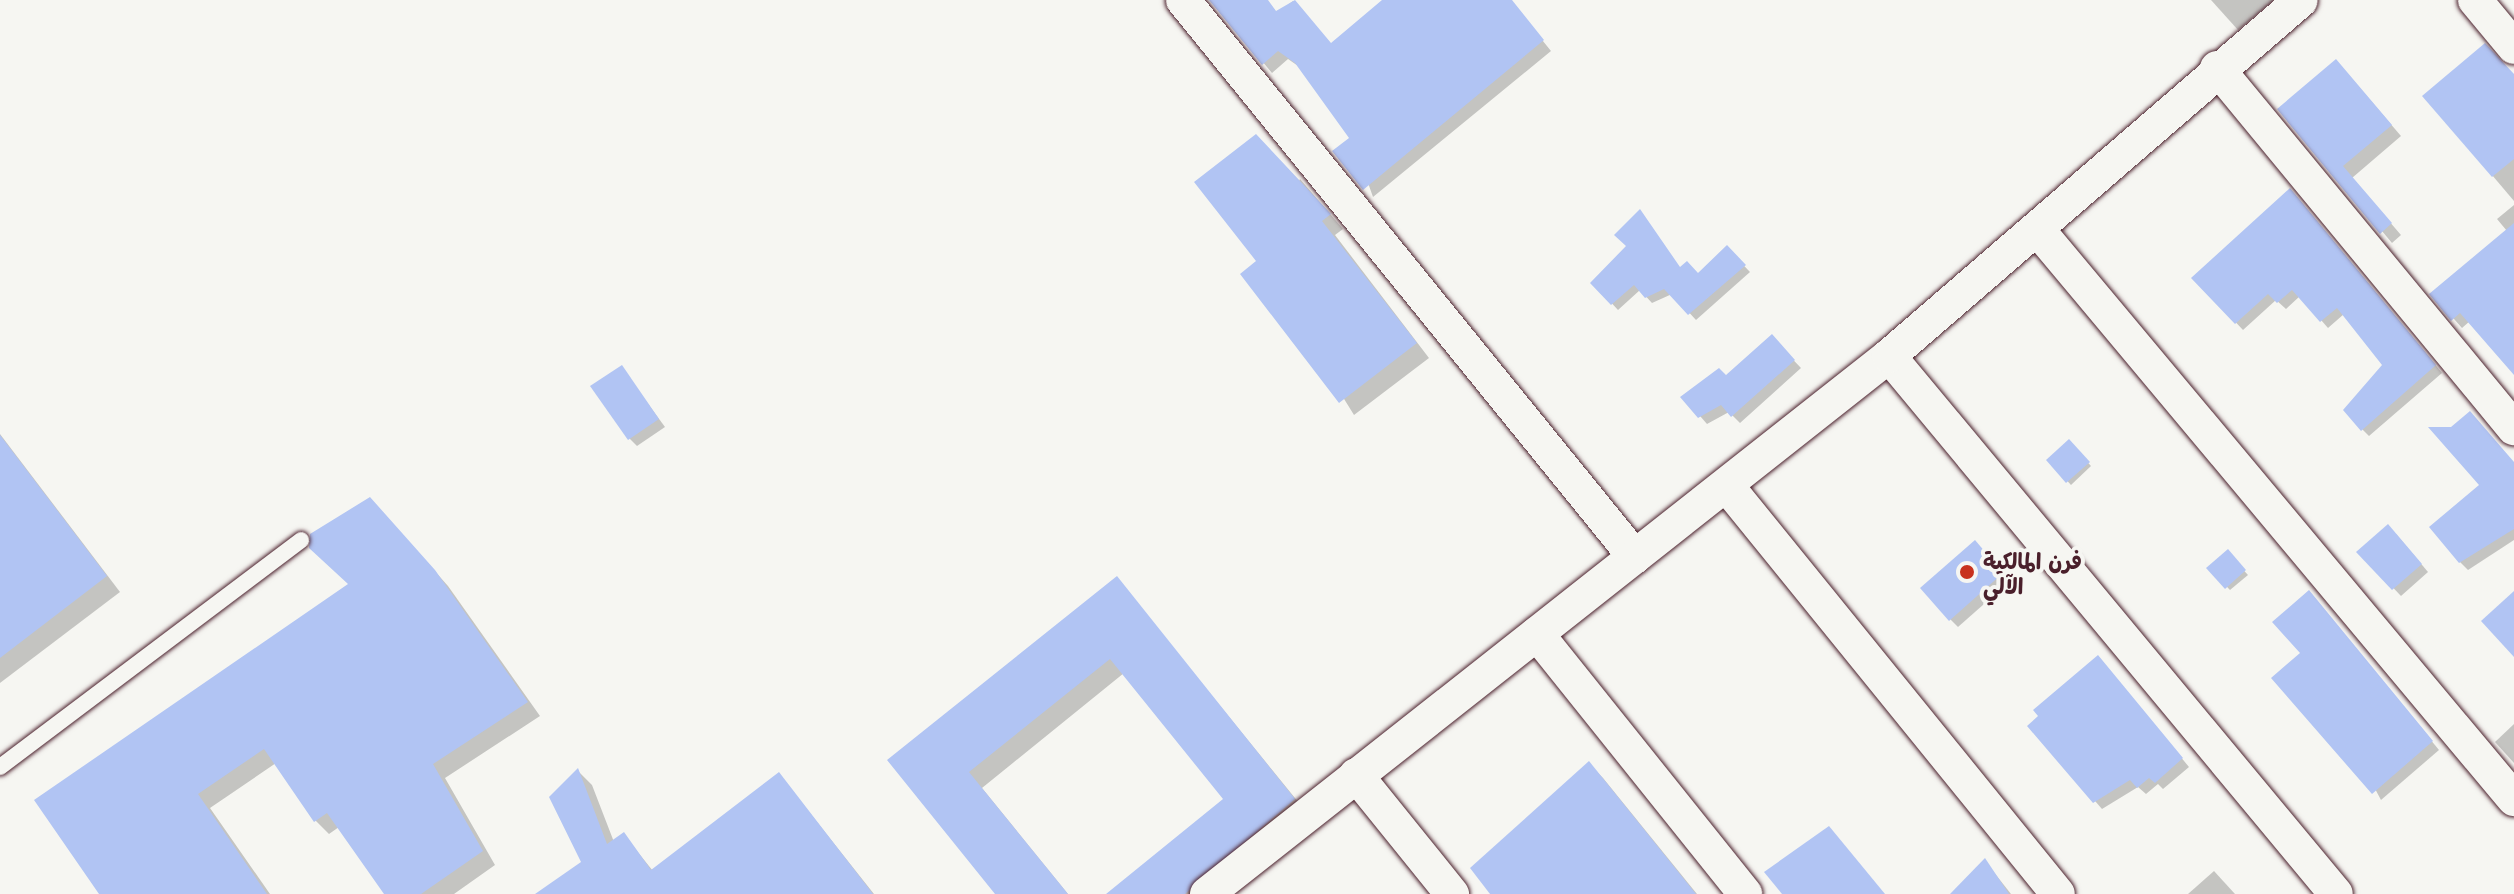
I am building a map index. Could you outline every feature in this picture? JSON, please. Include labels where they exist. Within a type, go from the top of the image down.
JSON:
[{"type":"street","points":[[1183,0],[1635,557]]},
{"type":"street","points":[[1207,894],[1889,356],[2038,230],[2217,68],[2301,0]]},
{"type":"street","points":[[2475,0],[2514,47]]},
{"type":"street","points":[[2217,68],[2514,428]]},
{"type":"street","points":[[2038,230],[2514,799]]},
{"type":"street","points":[[1889,356],[2336,894]]},
{"type":"street","points":[[1727,486],[2058,894]]},
{"type":"street","points":[[1537,634],[1745,894]]},
{"type":"street","points":[[1356,775],[1452,894]]},
{"type":"lane","points":[[0,767],[301,540]]},
{"type":"building","points":[[1209,0],[1268,0],[1276,11],[1295,0],[1331,43],[1382,0],[1512,0],[1544,40],[1363,190],[1332,151],[1349,138],[1295,63],[1278,51],[1262,65]]},
{"type":"building","points":[[2485,43],[2514,74],[2514,159],[2492,177],[2422,96]]},
{"type":"building","points":[[2336,59],[2392,125],[2343,166],[2392,223],[2380,234],[2277,109]]},
{"type":"building","points":[[1256,134],[1331,214],[1322,221],[1417,343],[1339,403],[1240,274],[1256,261],[1194,182]]},
{"type":"building","points":[[2290,188],[2436,365],[2361,431],[2343,410],[2382,365],[2337,308],[2320,322],[2292,290],[2277,303],[2268,294],[2235,324],[2191,278]]},
{"type":"building","points":[[1640,209],[1680,267],[1687,261],[1698,273],[1727,245],[1746,265],[1688,315],[1664,289],[1645,298],[1634,285],[1611,305],[1590,283],[1626,246],[1614,235]]},
{"type":"building","points":[[2514,223],[2514,375],[2460,313],[2451,321],[2429,294]]},
{"type":"building","points":[[1772,334],[1795,360],[1731,417],[1721,405],[1698,418],[1680,397],[1719,368],[1726,375]]},
{"type":"building","points":[[622,365],[659,419],[628,440],[590,386]]},
{"type":"building","points":[[2470,411],[2514,462],[2514,529],[2459,563],[2429,527],[2479,485],[2428,427],[2451,427]]},
{"type":"building","points":[[0,435],[107,576],[0,658]]},
{"type":"building","points":[[2069,439],[2090,462],[2066,483],[2046,460]]},
{"type":"building","points":[[370,497],[435,570],[528,702],[433,764],[483,851],[421,894],[384,894],[327,813],[314,822],[264,749],[198,794],[267,894],[99,894],[34,800],[348,584],[309,548],[310,534]]},
{"type":"building","points":[[2388,524],[2422,564],[2392,590],[2356,552]]},
{"type":"building","points":[[1975,540],[2003,573],[1949,621],[1920,588]]},
{"type":"building","points":[[2228,549],[2246,570],[2225,589],[2206,568]]},
{"type":"building","points":[[1117,576],[1295,799],[1185,894],[1106,894],[1223,799],[1110,659],[969,772],[1068,894],[995,894],[887,760]]},
{"type":"building","points":[[2309,590],[2433,741],[2372,794],[2271,678],[2300,653],[2272,622]]},
{"type":"building","points":[[2514,591],[2514,657],[2481,621]]},
{"type":"building","points":[[2098,655],[2183,758],[2155,783],[2149,778],[2137,788],[2130,780],[2093,803],[2027,726],[2038,716],[2033,710]]},
{"type":"building","points":[[1589,761],[1696,894],[1490,894],[1470,868]]},
{"type":"building","points":[[578,768],[607,844],[624,832],[651,870],[779,772],[873,894],[535,894],[581,862],[549,797]]},
{"type":"building","points":[[1829,826],[1885,894],[1782,894],[1764,872]]},
{"type":"building","points":[[1985,858],[2009,894],[1950,894]]},
{"type":"place","name":"فرن المالكية الآلي","points":[[1967,572]]}]
